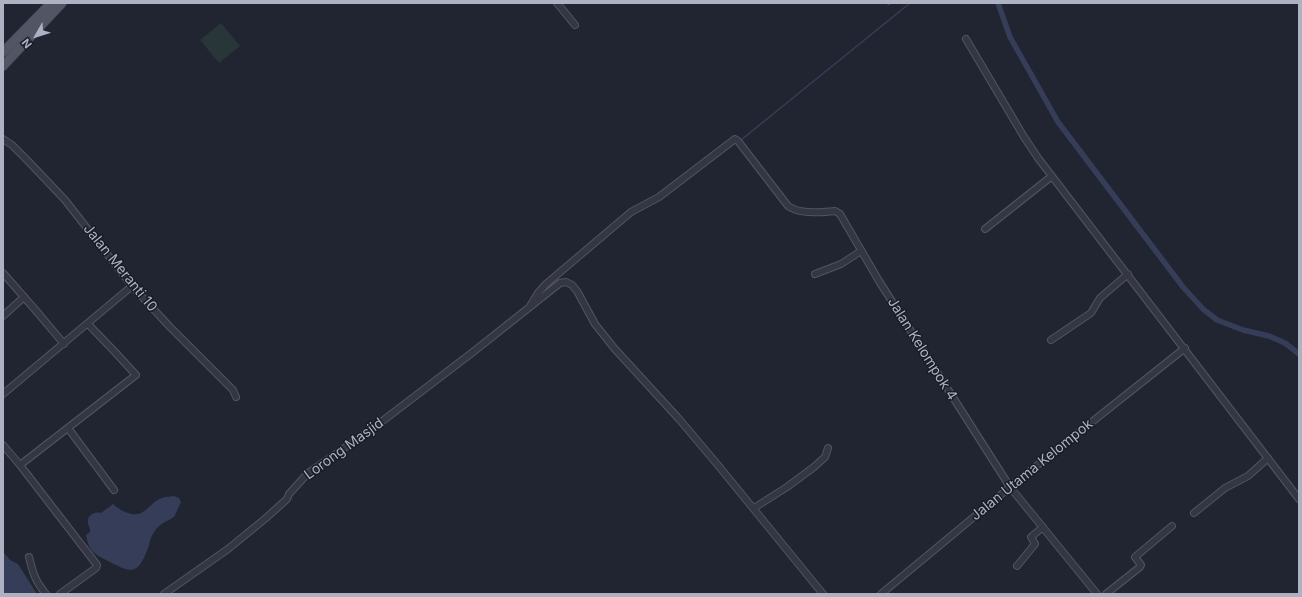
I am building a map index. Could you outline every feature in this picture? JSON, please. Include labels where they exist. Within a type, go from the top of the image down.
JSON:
[{"type":"main road","points":[[3,52],[51,3]]},
{"type":"main road","points":[[3,66],[62,3]]},
{"type":"street","points":[[557,3],[575,25]]},
{"type":"street","points":[[966,39],[1024,137],[1052,176],[1299,499]]},
{"type":"street","name":"Jalan Meranti 10","points":[[3,139],[12,145],[65,200],[132,286],[170,327],[222,378],[233,390],[236,397]]},
{"type":"street","name":"Jalan Kelompok 4","points":[[529,308],[538,293],[546,284],[632,212],[665,193],[735,139],[788,206],[794,210],[836,211],[843,220],[938,376],[1010,486],[1097,594]]},
{"type":"street","points":[[985,229],[1052,176]]},
{"type":"street","points":[[815,274],[841,264],[861,251]]},
{"type":"street","points":[[3,273],[64,344]]},
{"type":"street","points":[[1051,340],[1091,313],[1100,298],[1128,274]]},
{"type":"street","name":"Lorong Masjid","points":[[164,594],[228,549],[266,518],[287,499],[292,490],[308,473],[372,429],[560,283],[566,282],[578,291],[595,324],[614,348],[679,419],[754,508],[823,594]]},
{"type":"street","points":[[3,394],[132,286]]},
{"type":"street","points":[[3,316],[24,297]]},
{"type":"street","points":[[20,465],[136,376],[88,324]]},
{"type":"street","name":"Jalan Utama Kelompok","points":[[881,594],[1010,486],[1185,348]]},
{"type":"street","points":[[68,428],[114,490]]},
{"type":"street","points":[[3,445],[97,565],[96,568],[60,594]]},
{"type":"street","points":[[754,508],[814,467],[825,457],[828,448]]},
{"type":"street","points":[[1194,513],[1225,488],[1248,476],[1268,458]]},
{"type":"street","points":[[1106,594],[1140,567],[1141,565],[1135,557],[1172,526]]},
{"type":"street","points":[[1017,566],[1035,544],[1031,537],[1043,527]]},
{"type":"street","points":[[29,557],[38,584],[46,594]]},
{"type":"shaded area","points":[[221,23],[240,46],[219,63],[200,40]]},
{"type":"water","points":[[174,496],[179,498],[181,502],[174,517],[160,525],[156,530],[151,537],[144,558],[136,568],[132,570],[121,567],[106,560],[90,548],[86,535],[90,532],[88,518],[90,516],[96,513],[101,513],[113,504],[126,512],[137,514],[144,511],[159,499]]},
{"type":"water","points":[[3,552],[10,560],[18,564],[37,594],[3,594]]},
{"type":"waterway","points":[[741,140],[910,3]]},
{"type":"waterway","points":[[998,3],[1010,37],[1058,122],[1183,287],[1203,309],[1217,320],[1243,330],[1269,336],[1285,343],[1299,354]]}]
